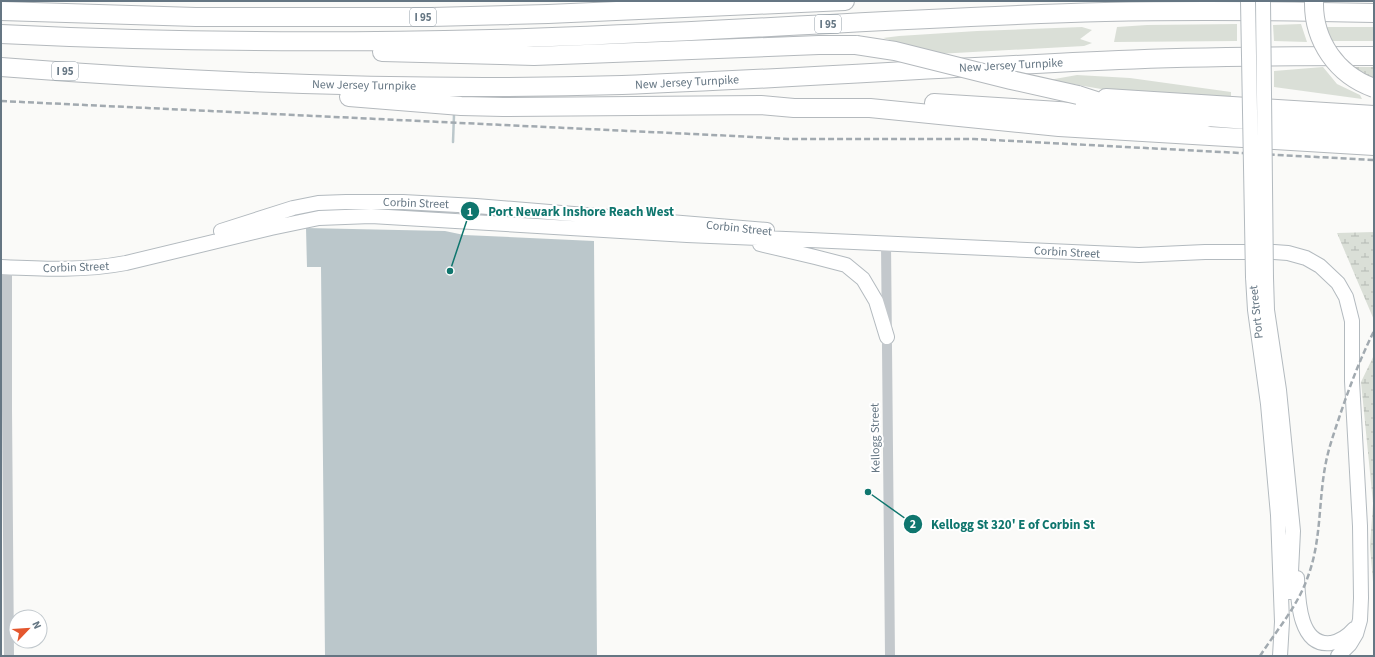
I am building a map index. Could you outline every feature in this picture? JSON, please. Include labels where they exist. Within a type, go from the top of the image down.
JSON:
[{"type":"highway","name":"I 95","points":[[1,11],[196,17],[431,17],[548,14],[845,1]]},
{"type":"highway","points":[[1314,1],[1315,23],[1321,41],[1327,51],[1335,62],[1350,76],[1365,85],[1374,88]]},
{"type":"highway","name":"I 95","points":[[1,34],[122,39],[282,41],[492,39],[1105,12],[1233,10],[1374,13]]},
{"type":"highway","points":[[282,41],[332,50],[500,56],[552,56],[819,45],[856,45],[895,50],[1011,80],[1078,95],[1106,104],[1207,118],[1374,130]]},
{"type":"highway","name":"New Jersey Turnpike","points":[[1,66],[129,76],[296,84],[409,86],[610,85],[1120,60],[1233,56],[1374,56]]},
{"type":"highway","points":[[296,84],[350,97],[477,107],[762,106],[876,109],[1058,127],[1374,146]]},
{"type":"highway","points":[[1078,95],[1114,99],[1374,115]]},
{"type":"highway","points":[[762,106],[794,102],[895,101],[1184,119],[1207,118]]},
{"type":"main road","name":"Port Street","points":[[1248,1],[1259,278],[1267,310],[1280,398],[1293,530],[1286,618]]},
{"type":"main road","name":"Port Street","points":[[1263,1],[1259,278],[1254,310],[1266,389],[1286,618]]},
{"type":"main road","name":"Corbin Street","points":[[173,252],[209,235],[293,208],[318,203],[346,202],[403,202],[563,212],[762,229],[810,240]]},
{"type":"main road","name":"Corbin Street","points":[[4,267],[57,269],[100,268],[319,218],[342,216],[371,216],[642,233],[1139,255],[1205,252],[1274,252],[1298,255],[1314,262],[1327,271],[1338,283],[1346,297],[1351,313],[1353,329],[1352,381],[1360,526],[1360,620],[1356,634],[1350,644],[1338,656]]},
{"type":"main road","points":[[726,237],[815,257],[846,266],[863,279],[876,301],[887,337]]},
{"type":"main road","points":[[1293,530],[1302,622],[1308,632],[1314,639],[1320,642],[1335,642],[1354,630],[1360,620]]},
{"type":"main road","points":[[1280,656],[1286,618]]},
{"type":"main road","points":[[1286,618],[1287,656]]},
{"type":"street","name":"Kellogg Street","points":[[886,244],[890,656]]},
{"type":"street","points":[[4,267],[9,656]]},
{"type":"green space","points":[[1237,24],[1237,41],[1114,42],[1117,27],[1147,25]]},
{"type":"green space","points":[[1301,24],[1307,42],[1274,41],[1273,25]]},
{"type":"green space","points":[[1082,27],[1092,30],[1080,39],[1092,43],[1084,46],[937,54],[883,38],[977,31]]},
{"type":"green space","points":[[1322,27],[1374,27],[1374,41],[1329,41]]},
{"type":"green space","points":[[1323,67],[1337,84],[1360,95],[1362,99],[1274,87],[1274,71]]},
{"type":"green space","points":[[1348,67],[1374,67],[1374,81]]},
{"type":"green space","points":[[1077,75],[1130,78],[1231,92],[1231,101],[1130,94],[1049,80]]},
{"type":"green space","points":[[1374,232],[1374,320],[1337,233]]},
{"type":"green space","points":[[1374,355],[1374,594],[1370,546],[1373,503],[1361,382]]},
{"type":"shaded area","points":[[306,228],[445,231],[464,235],[594,241],[597,656],[325,656],[321,267],[307,267]]},
{"type":"waterway","points":[[453,142],[454,115]]},
{"type":"railway","points":[[1,101],[788,139],[974,139],[1374,160]]},
{"type":"railway","points":[[1260,656],[1298,599],[1312,565],[1326,462],[1335,429],[1351,385],[1374,331]]},
{"type":"place","name":"Port Newark Inshore Reach West","points":[[450,271]]},
{"type":"place","name":"Kellogg St 320' E of Corbin St","points":[[868,492]]}]
